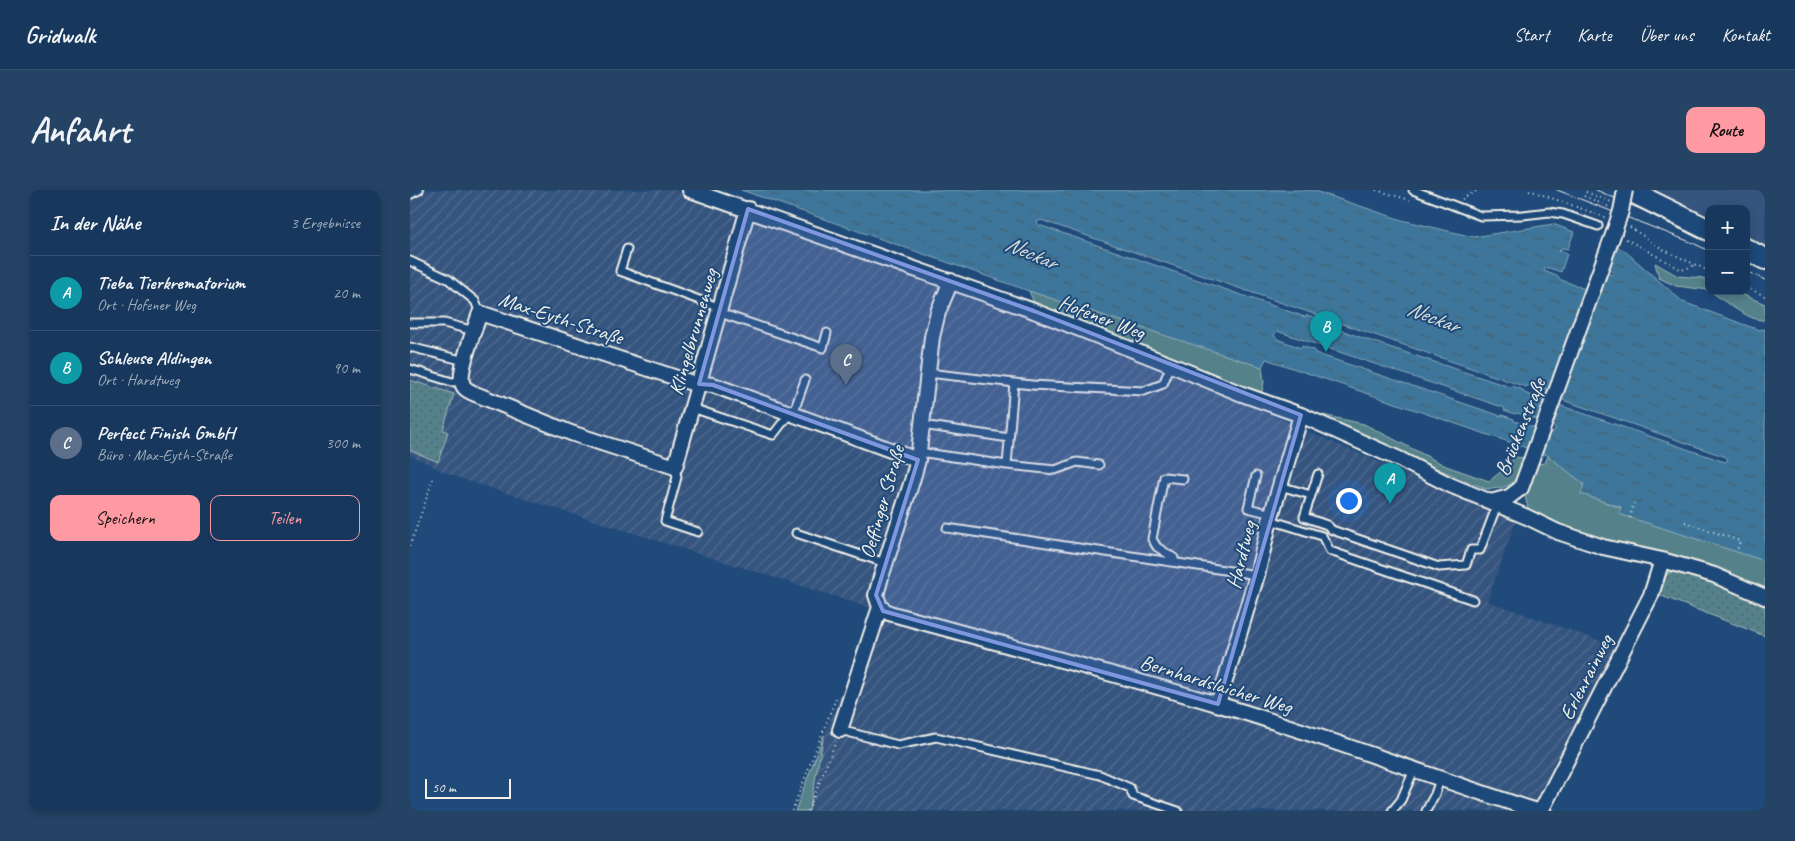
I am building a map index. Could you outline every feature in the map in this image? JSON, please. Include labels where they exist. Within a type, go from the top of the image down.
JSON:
[{"type":"main road","points":[[1625,195],[1705,228]]},
{"type":"main road","points":[[1748,250],[1765,258]]},
{"type":"street","name":"Hofener Weg","points":[[690,190],[951,281],[1301,415],[1494,504]]},
{"type":"street","name":"Brückenstraße","points":[[1494,504],[1509,497],[1521,488],[1614,232],[1625,195]]},
{"type":"street","name":"Klingelbrunnenweg","points":[[675,467],[748,209]]},
{"type":"street","name":"Oeffinger Straße","points":[[840,730],[880,607],[876,594],[912,481],[918,456],[932,336],[938,312],[951,281]]},
{"type":"street","name":"Max-Eyth-Straße","points":[[462,381],[465,361],[480,313],[698,384],[713,385],[792,414],[918,456]]},
{"type":"street","points":[[462,381],[466,389],[473,393],[571,433],[675,467]]},
{"type":"street","name":"Hardtweg","points":[[1218,704],[1257,575],[1271,517],[1301,415]]},
{"type":"street","name":"Brückenstraße","points":[[1494,504],[1558,532],[1603,546],[1714,575],[1765,597]]},
{"type":"street","name":"Erlenrainweg","points":[[1539,811],[1651,595],[1662,560]]},
{"type":"street","name":"Bernhardslaicher Weg","points":[[880,607],[889,612],[1218,704],[1539,811]]},
{"type":"lane","points":[[410,196],[419,190]]},
{"type":"lane","points":[[1413,190],[1482,216],[1549,212],[1563,214],[1598,226]]},
{"type":"lane","points":[[627,249],[620,271],[822,348],[828,334]]},
{"type":"lane","points":[[410,261],[448,279],[475,301],[480,313]]},
{"type":"lane","points":[[410,323],[444,323],[474,331]]},
{"type":"lane","points":[[410,347],[465,361]]},
{"type":"lane","points":[[928,373],[1014,383],[1144,392],[1163,384],[1171,365]]},
{"type":"lane","points":[[410,369],[452,382],[462,381]]},
{"type":"lane","points":[[692,408],[773,435],[792,414],[805,380]]},
{"type":"lane","points":[[1007,465],[1014,383]]},
{"type":"lane","points":[[922,425],[1009,438]]},
{"type":"lane","points":[[918,456],[1055,470],[1077,462],[1099,464]]},
{"type":"lane","points":[[675,467],[676,477],[665,522],[698,532]]},
{"type":"lane","points":[[1318,474],[1304,518],[1327,525],[1332,530],[1439,567],[1466,565],[1471,550],[1480,550],[1494,504]]},
{"type":"lane","points":[[1256,476],[1248,508],[1322,536],[1330,551],[1473,600]]},
{"type":"lane","points":[[1174,562],[1174,558],[1157,547],[1152,539],[1164,477],[1183,479]]},
{"type":"lane","points":[[1280,486],[1311,495]]},
{"type":"lane","points":[[947,528],[1257,575]]},
{"type":"lane","points":[[796,533],[885,563]]},
{"type":"lane","points":[[840,730],[898,745],[936,737],[1100,775],[1130,788],[1133,796],[1178,811]]},
{"type":"lane","points":[[1392,811],[1401,800],[1414,770]]},
{"type":"lane","points":[[1426,811],[1440,779]]},
{"type":"path","points":[[1586,192],[1625,195]]},
{"type":"path","points":[[1584,196],[1607,206]]},
{"type":"path","points":[[1614,232],[1682,270],[1695,265],[1705,269]]},
{"type":"path","points":[[1750,290],[1765,296]]},
{"type":"path","points":[[410,546],[433,479]]},
{"type":"path","points":[[1630,518],[1634,504]]},
{"type":"path","points":[[1686,522],[1740,541],[1736,551]]},
{"type":"path","points":[[792,811],[838,692]]},
{"type":"path","points":[[808,811],[840,730]]},
{"type":"highlighted area","points":[[748,209],[1034,311],[1301,415],[1218,704],[883,611],[876,595],[918,460],[713,385],[699,384]]},
{"type":"shaded area","points":[[410,190],[674,190],[951,281],[1119,350],[1516,521],[1487,601],[1618,647],[1541,803],[1558,811],[809,811],[824,735],[874,609],[468,481],[441,471],[410,455]]},
{"type":"shaded area","points":[[1653,190],[1765,190],[1765,248],[1750,240],[1750,205],[1705,205],[1705,217]]},
{"type":"green space","points":[[1655,263],[1678,276],[1705,279],[1705,290],[1676,286],[1659,278]]},
{"type":"green space","points":[[1029,291],[1262,367],[1264,382],[1261,395],[1035,305]]},
{"type":"green space","points":[[1715,295],[1744,295],[1765,304],[1765,320],[1752,318]]},
{"type":"green space","points":[[410,380],[454,394],[443,430],[448,432],[438,462],[410,450]]},
{"type":"green space","points":[[1318,414],[1364,424],[1446,466],[1489,481],[1515,457],[1525,458],[1516,478],[1508,486],[1486,489],[1317,418]]},
{"type":"green space","points":[[1548,456],[1584,484],[1582,494],[1621,508],[1619,514],[1765,561],[1765,607],[1727,587],[1675,571],[1667,574],[1662,560],[1603,547],[1606,540],[1529,512],[1525,496],[1536,464],[1545,463]]},
{"type":"green space","points":[[1675,571],[1727,587],[1765,607],[1765,636],[1659,595],[1667,574]]},
{"type":"green space","points":[[824,735],[809,811],[795,811]]},
{"type":"water","name":"Neckar","points":[[741,190],[1312,190],[1402,220],[1474,237],[1553,224],[1574,232],[1568,249],[1562,248],[1559,251],[1567,254],[1561,272],[1549,268],[1545,268],[1544,271],[1585,289],[1602,292],[1603,290],[1593,285],[1598,270],[1614,274],[1609,266],[1601,262],[1608,242],[1625,251],[1683,302],[1759,330],[1765,329],[1765,561],[1619,514],[1621,507],[1581,494],[1584,484],[1547,455],[1266,359],[1262,367],[1029,291]],"holes":[[[1041,220],[1526,387],[1531,384],[1548,390],[1557,398],[1726,457],[1728,460],[1725,462],[1524,393],[1523,390],[1512,386],[1510,387],[1371,341],[1319,322],[1318,319],[1307,315],[1305,317],[1039,225],[1037,222]],[[1277,331],[1505,408],[1504,410],[1515,414],[1552,424],[1555,430],[1551,433],[1315,353],[1314,350],[1302,346],[1301,348],[1277,339],[1274,335]]]},
{"type":"tram line","points":[[1557,190],[1707,250]]},
{"type":"tram line","points":[[1596,190],[1640,209],[1702,240]]},
{"type":"tram line","points":[[1750,273],[1765,280]]},
{"type":"place","name":"Schleuse Aldingen","points":[[1326,352]]},
{"type":"place","name":"Perfect Finish GmbH","points":[[846,385]]},
{"type":"place","name":"Tieba Tierkrematorium","points":[[1390,504]]}]
